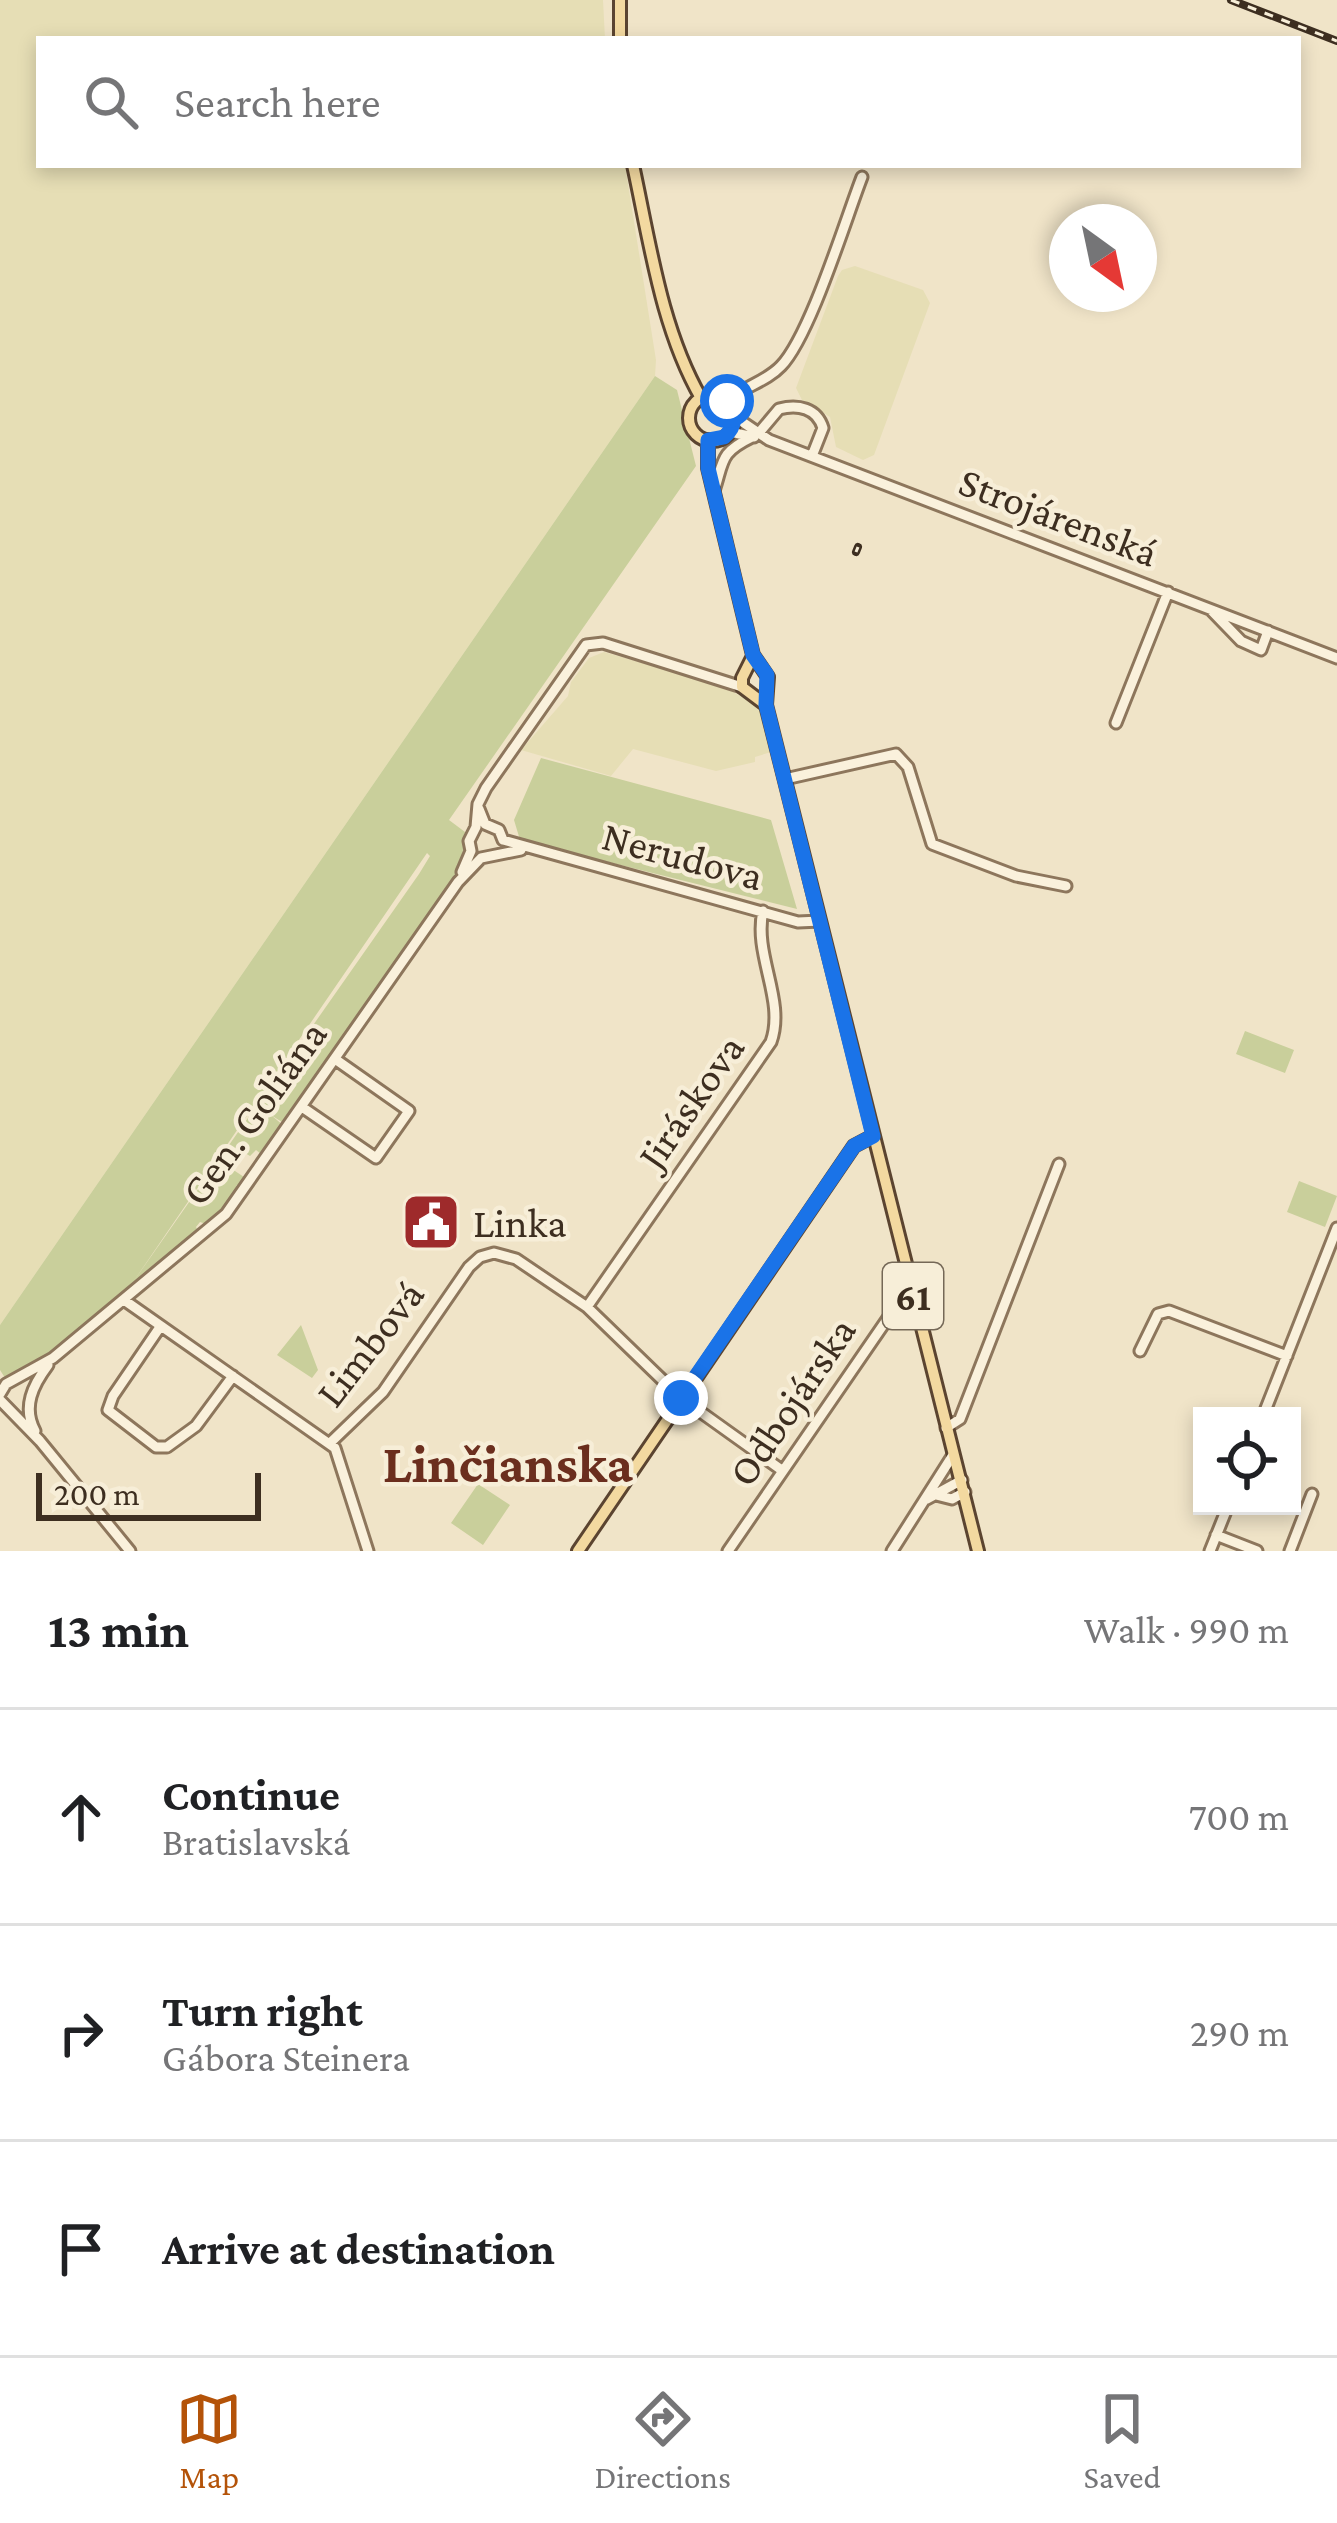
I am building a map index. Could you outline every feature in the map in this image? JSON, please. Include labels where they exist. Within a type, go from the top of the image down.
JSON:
[{"type":"main road","points":[[620,0],[620,36]]},
{"type":"main road","name":"61","points":[[634,168],[669,320],[686,372],[701,398],[692,407],[689,423],[698,436],[708,440],[708,468],[744,671],[766,705],[978,1551]]},
{"type":"main road","points":[[701,398],[714,395],[727,401],[734,417],[730,432],[719,440],[708,440]]},
{"type":"main road","name":"61","points":[[744,671],[767,675],[761,692]]},
{"type":"main road","points":[[578,1551],[854,1146],[873,1136]]},
{"type":"street","points":[[727,401],[743,387],[770,376],[795,348],[862,177]]},
{"type":"street","points":[[714,491],[722,460],[733,447],[760,437],[779,410],[806,408],[819,417],[823,428],[812,456]]},
{"type":"street","points":[[734,417],[760,437]]},
{"type":"street","points":[[730,432],[760,437]]},
{"type":"street","name":"Strojárenská","points":[[760,437],[1337,658]]},
{"type":"street","points":[[1116,723],[1168,592]]},
{"type":"street","points":[[1209,607],[1241,641],[1261,650],[1268,632]]},
{"type":"street","points":[[481,826],[478,804],[565,670],[586,646],[603,643],[744,671]]},
{"type":"street","points":[[785,778],[896,754],[908,766],[932,844],[1016,876],[1066,886]]},
{"type":"street","points":[[481,826],[499,830],[501,846],[491,858],[476,854],[470,836],[481,826]]},
{"type":"street","name":"Nerudova","points":[[501,846],[528,849],[806,923],[820,921]]},
{"type":"street","name":"Gen. Goliána","points":[[4,1388],[53,1358],[226,1214],[476,854]]},
{"type":"street","name":"Jiráskova","points":[[586,1307],[771,1042],[776,1022],[760,940],[764,911]]},
{"type":"street","points":[[302,1107],[376,1158],[409,1111],[335,1059]]},
{"type":"street","points":[[946,1428],[960,1418],[1060,1164]]},
{"type":"street","points":[[1267,1407],[1337,1228]]},
{"type":"street","name":"Limbová","points":[[330,1443],[383,1392],[469,1267],[494,1252],[509,1255],[586,1307],[681,1398],[783,1471]]},
{"type":"street","name":"Odbojárska","points":[[728,1551],[899,1302],[912,1294]]},
{"type":"street","points":[[124,1300],[330,1443],[340,1455],[368,1551]]},
{"type":"street","points":[[1140,1351],[1158,1314],[1169,1311],[1287,1356]]},
{"type":"street","points":[[160,1327],[113,1396],[109,1410],[156,1447],[172,1444],[196,1426],[233,1376]]},
{"type":"street","name":"Gen. Goliána","points":[[28,1408],[32,1391],[53,1358]]},
{"type":"street","points":[[32,1391],[4,1388],[8,1413],[40,1441],[130,1551]]},
{"type":"street","points":[[8,1413],[28,1408],[40,1441]]},
{"type":"street","points":[[892,1551],[932,1497],[953,1455]]},
{"type":"street","points":[[932,1497],[952,1499],[962,1483],[951,1472],[941,1476]]},
{"type":"street","points":[[1290,1551],[1312,1494]]},
{"type":"street","points":[[1210,1551],[1224,1515]]},
{"type":"street","points":[[1216,1535],[1257,1551]]},
{"type":"shaded area","points":[[0,0],[603,0],[605,36],[36,36],[36,168],[625,168],[656,360],[655,376],[0,1325]]},
{"type":"shaded area","points":[[855,266],[923,290],[930,303],[874,455],[863,460],[836,447],[830,417],[802,400],[796,388],[838,276]]},
{"type":"shaded area","points":[[604,652],[723,686],[759,707],[771,752],[755,757],[755,762],[716,771],[633,749],[611,776],[521,750],[568,696],[571,682],[589,658]]},
{"type":"green space","points":[[655,376],[677,390],[696,466],[449,820],[465,832],[465,861],[456,878],[285,1124],[271,1115],[284,1126],[259,1161],[261,1154],[256,1150],[250,1156],[240,1150],[229,1167],[247,1179],[241,1187],[236,1185],[240,1189],[209,1225],[200,1222],[199,1233],[31,1369],[7,1381],[0,1370],[0,1325]],"holes":[[[427,853],[430,856],[419,874],[131,1285]]]},
{"type":"green space","points":[[541,758],[771,820],[797,909],[520,840],[514,820]]},
{"type":"green space","points":[[1245,1031],[1294,1050],[1285,1073],[1236,1054]]},
{"type":"green space","points":[[1299,1181],[1337,1196],[1325,1227],[1287,1212]]},
{"type":"green space","points":[[301,1325],[318,1370],[312,1378],[277,1355]]},
{"type":"green space","points":[[478,1484],[510,1505],[483,1545],[451,1523]]},
{"type":"railway","points":[[1231,0],[1337,41]]},
{"type":"railway","points":[[856,552],[858,547]]},
{"type":"place","name":"Linka","points":[[431,1222]]},
{"type":"district","name":"Linčianska","points":[[508,1463]]},
{"type":"route","points":[[681,1398],[854,1146],[873,1136],[766,705],[769,681],[753,655],[708,468],[708,440],[724,437],[733,426],[734,414],[727,401]]}]
